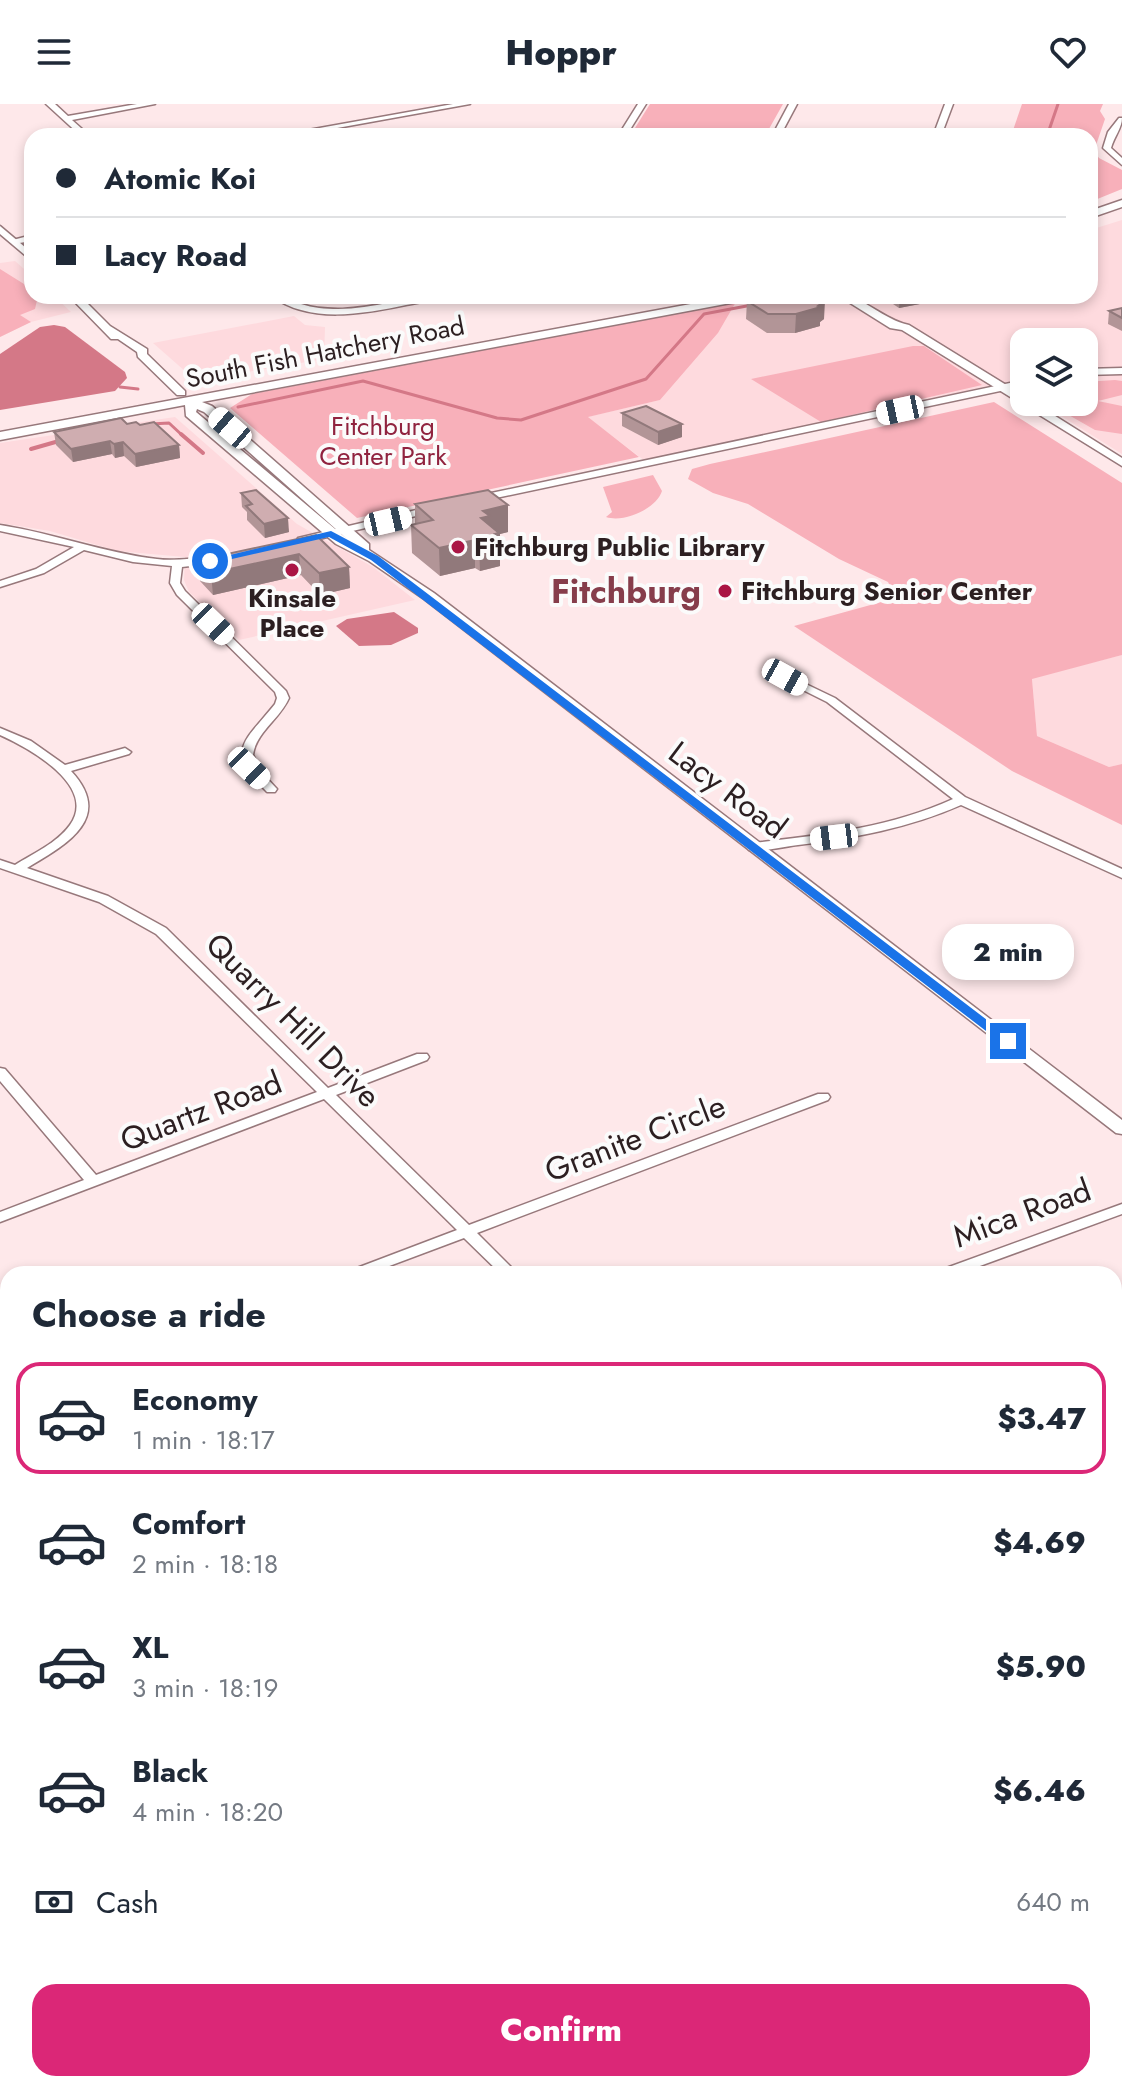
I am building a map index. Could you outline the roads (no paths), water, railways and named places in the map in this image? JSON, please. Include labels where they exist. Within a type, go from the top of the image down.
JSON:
[{"type":"main road","points":[[1098,212],[1122,203]]},
{"type":"main road","points":[[1098,224],[1122,216]]},
{"type":"main road","name":"South Fish Hatchery Road","points":[[0,436],[659,304]]},
{"type":"main road","name":"South Fish Hatchery Road","points":[[0,426],[186,398],[708,304]]},
{"type":"main road","name":"Lacy Road","points":[[186,398],[208,409],[348,530],[374,558]]},
{"type":"main road","name":"Lacy Road","points":[[186,398],[190,413],[331,534],[374,558],[1122,1129]]},
{"type":"street","points":[[50,104],[78,128]]},
{"type":"street","points":[[68,118],[151,104]]},
{"type":"street","points":[[326,128],[466,104]]},
{"type":"street","points":[[627,128],[642,104]]},
{"type":"street","points":[[780,128],[793,104]]},
{"type":"street","points":[[940,128],[949,104]]},
{"type":"street","points":[[1122,120],[1112,132],[1107,148],[1122,163]]},
{"type":"street","points":[[0,229],[24,251]]},
{"type":"street","points":[[13,241],[24,239]]},
{"type":"street","name":"Lacy Road","points":[[82,304],[125,346],[142,355],[186,398]]},
{"type":"street","points":[[297,304],[313,310],[357,311],[395,304]]},
{"type":"street","points":[[857,304],[894,326],[905,327],[1010,392]]},
{"type":"street","points":[[875,304],[907,323],[905,327]]},
{"type":"street","points":[[1098,372],[1122,371]]},
{"type":"street","points":[[462,509],[1010,386]]},
{"type":"street","points":[[1047,416],[1122,463]]},
{"type":"street","points":[[472,500],[650,465]]},
{"type":"street","points":[[287,544],[444,510]]},
{"type":"street","points":[[0,528],[137,561],[177,565],[223,558]]},
{"type":"street","points":[[0,584],[40,571],[81,547]]},
{"type":"street","points":[[177,565],[175,583],[181,593],[280,691],[283,698],[249,746],[245,758],[249,768],[271,789]]},
{"type":"street","points":[[785,677],[831,700],[961,800],[1122,874]]},
{"type":"street","points":[[0,731],[29,743],[61,770],[81,794],[84,808],[79,822],[57,843],[17,869]]},
{"type":"street","points":[[61,770],[125,752]]},
{"type":"street","points":[[753,847],[891,827],[932,815],[961,800]]},
{"type":"street","name":"Quarry Hill Drive","points":[[0,864],[103,897],[152,924],[502,1266]]},
{"type":"street","name":"Quartz Road","points":[[0,1217],[422,1057]]},
{"type":"street","points":[[0,1072],[93,1181]]},
{"type":"street","name":"Granite Circle","points":[[375,1266],[823,1097]]},
{"type":"street","name":"Mica Road","points":[[965,1266],[1122,1209]]},
{"type":"waterway","points":[[1050,128],[1058,104]]},
{"type":"waterway","points":[[238,407],[363,381],[497,418],[521,420],[646,379],[704,314],[752,305]]},
{"type":"waterway","points":[[120,387],[138,389]]},
{"type":"waterway","points":[[151,424],[169,423],[183,436]]},
{"type":"waterway","points":[[181,434],[203,453]]},
{"type":"waterway","points":[[31,449],[59,441]]},
{"type":"place","name":"Fitchburg Public Library","points":[[458,547]]},
{"type":"place","name":"Kinsale Place","points":[[292,570]]},
{"type":"place","name":"Fitchburg Senior Center","points":[[725,591]]},
{"type":"district","name":"Fitchburg","points":[[626,591]]},
{"type":"park label","name":"Fitchburg Center Park","points":[[383,441]]}]
